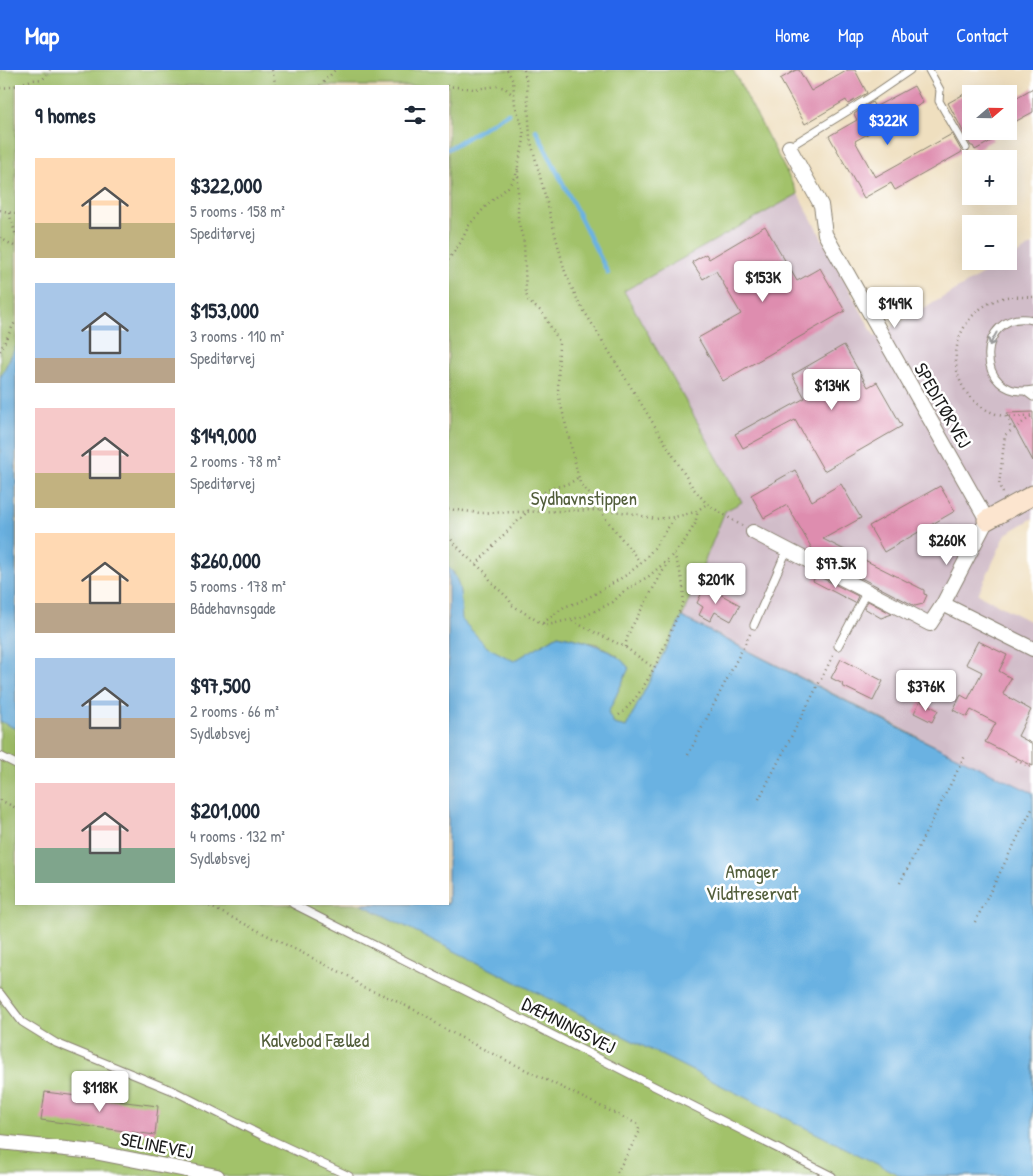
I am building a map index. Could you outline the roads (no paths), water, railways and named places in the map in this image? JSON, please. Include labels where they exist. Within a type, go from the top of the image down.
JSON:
[{"type":"street","name":"SPEDITØRVEJ","points":[[789,147],[821,205],[825,234],[987,520]]},
{"type":"street","points":[[753,532],[930,624],[943,604],[987,520],[1033,494]]},
{"type":"street","points":[[943,604],[1033,649]]},
{"type":"street","name":"SELINEVEJ","points":[[0,1142],[94,1152],[218,1176]]},
{"type":"lane","points":[[789,147],[869,98],[910,70]]},
{"type":"lane","points":[[929,70],[940,90],[939,101],[966,148]]},
{"type":"lane","points":[[1033,320],[1014,320],[1002,325],[994,334],[989,346],[988,358],[991,370],[998,380],[1008,387],[1025,391],[1033,390]]},
{"type":"lane","points":[[1025,391],[1033,398]]},
{"type":"lane","points":[[754,625],[787,550]]},
{"type":"lane","points":[[838,646],[867,591]]},
{"type":"lane","points":[[0,756],[15,764]]},
{"type":"lane","name":"DÆMNINGSVEJ","points":[[295,905],[832,1176]]},
{"type":"lane","points":[[0,993],[22,1022],[56,1043],[176,1092],[261,1135],[349,1176]]},
{"type":"water","points":[[15,348],[15,728],[0,721],[0,378]]},
{"type":"water","name":"Amager Vildtreservat","points":[[449,568],[458,585],[462,620],[487,647],[514,661],[558,635],[606,649],[622,661],[629,668],[608,713],[614,724],[626,727],[682,617],[910,734],[1033,793],[1033,1176],[901,1176],[363,905],[449,905]]},
{"type":"waterway","points":[[449,148],[508,113]]},
{"type":"waterway","points":[[536,130],[608,273]]},
{"type":"park label","name":"Sydhavnstippen","points":[[584,498]]},
{"type":"park label","name":"Kalvebod Fælled","points":[[315,1040]]}]
